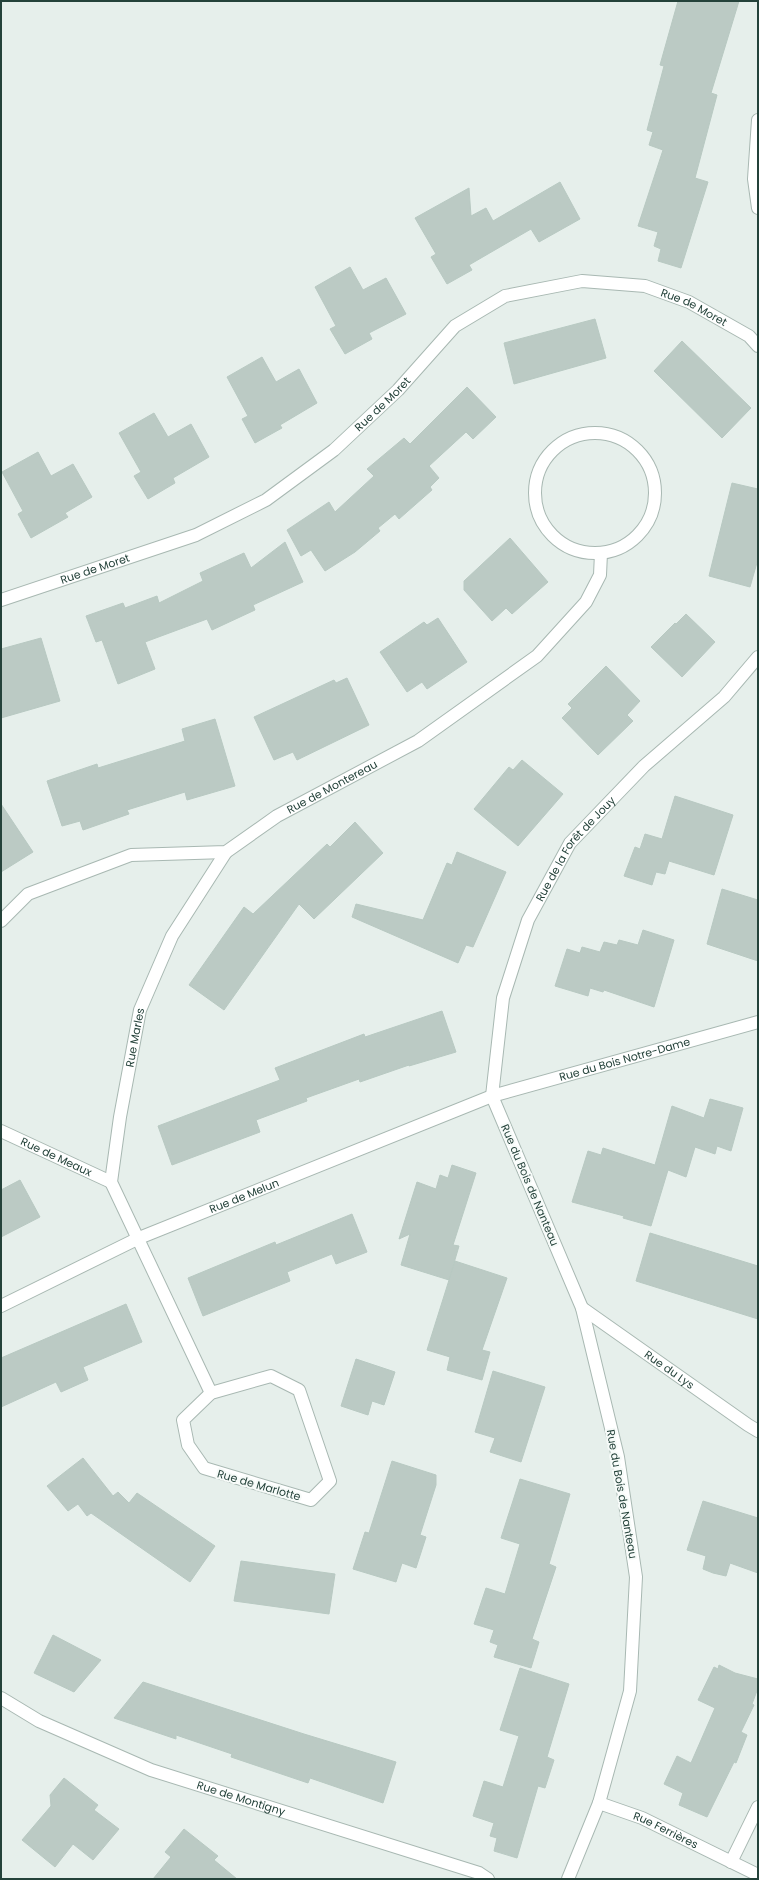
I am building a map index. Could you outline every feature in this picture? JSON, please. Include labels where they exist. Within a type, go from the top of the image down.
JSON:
[{"type":"street","points":[[758,120],[754,179],[758,208]]},
{"type":"street","name":"Rue de Moret","points":[[1,600],[196,535],[266,500],[334,450],[398,390],[455,326],[505,296],[582,280],[644,286],[688,302],[748,336],[758,346]]},
{"type":"street","points":[[586,434],[603,434],[620,439],[635,448],[646,462],[653,478],[655,495],[653,507],[644,528],[633,540],[618,549],[601,554],[585,553],[568,548],[554,538],[543,525],[536,504],[535,493],[537,476],[544,461],[560,445],[569,439],[586,434]]},
{"type":"street","name":"Rue de Montereau","points":[[226,852],[277,816],[418,741],[537,656],[586,602],[600,574],[601,554]]},
{"type":"street","name":"Rue de la Forêt de Jouy","points":[[492,1096],[503,998],[528,920],[570,843],[644,766],[724,696],[758,657]]},
{"type":"street","points":[[1,921],[28,894],[132,856],[226,852]]},
{"type":"street","name":"Rue Marles","points":[[111,1182],[120,1117],[140,1010],[172,936],[226,852]]},
{"type":"street","name":"Rue du Bois Notre-Dame","points":[[492,1096],[758,1022]]},
{"type":"street","name":"Rue de Melun","points":[[1,1306],[139,1238],[492,1096]]},
{"type":"street","name":"Rue du Bois de Nanteau","points":[[492,1096],[582,1308],[618,1457],[636,1577],[630,1690],[599,1803],[568,1879]]},
{"type":"street","name":"Rue de Meaux","points":[[1,1131],[111,1182]]},
{"type":"street","points":[[111,1182],[139,1238],[211,1393]]},
{"type":"street","name":"Rue du Lys","points":[[582,1308],[758,1431]]},
{"type":"street","name":"Rue de Marlotte","points":[[271,1376],[299,1390],[330,1481],[311,1500],[204,1468],[188,1445],[183,1420],[211,1393],[271,1376]]},
{"type":"street","name":"Rue de Montigny","points":[[1,1698],[39,1721],[151,1770],[479,1873],[488,1879]]},
{"type":"street","name":"Rue Ferrières","points":[[599,1803],[642,1818],[758,1875]]},
{"type":"street","points":[[731,1862],[758,1807]]},
{"type":"building","points":[[678,1],[739,1],[711,93],[717,95],[695,178],[708,182],[681,268],[658,261],[661,249],[654,246],[658,232],[638,226],[663,150],[649,145],[653,132],[647,130],[664,66],[660,65]]},
{"type":"building","points":[[560,182],[580,219],[539,242],[531,229],[469,265],[472,270],[447,284],[431,257],[436,254],[415,218],[469,188],[471,216],[486,208],[493,221]]},
{"type":"building","points":[[350,267],[363,290],[386,278],[406,314],[369,333],[372,339],[345,354],[330,329],[336,326],[315,287]]},
{"type":"building","points":[[595,319],[606,358],[514,384],[504,343]]},
{"type":"building","points":[[682,341],[751,408],[722,438],[654,371]]},
{"type":"building","points":[[262,357],[276,382],[299,369],[317,403],[280,425],[282,428],[255,443],[242,419],[248,416],[227,377]]},
{"type":"building","points":[[467,387],[496,417],[473,439],[466,432],[429,466],[439,478],[430,487],[432,490],[399,519],[395,514],[378,528],[380,531],[355,552],[325,571],[311,550],[301,556],[287,530],[329,502],[335,512],[374,476],[367,469],[404,438],[410,444]]},
{"type":"building","points":[[154,413],[168,437],[191,424],[209,457],[173,478],[175,483],[148,499],[134,476],[141,472],[119,433]]},
{"type":"building","points":[[38,452],[51,476],[73,464],[92,497],[65,513],[68,517],[31,538],[18,514],[23,511],[2,472]]},
{"type":"building","points":[[732,483],[758,489],[758,559],[750,587],[709,576]]},
{"type":"building","points":[[510,538],[548,582],[512,614],[506,608],[492,621],[464,590],[464,581]]},
{"type":"building","points":[[285,542],[303,582],[253,605],[255,610],[212,630],[207,619],[145,642],[155,669],[118,684],[102,640],[96,642],[86,616],[123,603],[125,608],[157,596],[159,603],[203,581],[200,573],[244,553],[251,568]]},
{"type":"building","points":[[686,614],[715,642],[682,677],[651,647]]},
{"type":"building","points":[[438,618],[467,662],[427,689],[422,682],[407,692],[380,652],[424,622],[427,625]]},
{"type":"building","points":[[41,638],[60,701],[1,718],[1,649]]},
{"type":"building","points":[[606,666],[640,701],[627,715],[633,721],[598,755],[562,718],[572,708],[568,704]]},
{"type":"building","points":[[347,678],[369,725],[297,760],[293,752],[274,760],[254,717],[334,680],[336,683]]},
{"type":"building","points":[[215,719],[235,786],[187,800],[185,792],[127,810],[129,814],[83,830],[80,821],[62,826],[47,781],[97,764],[98,768],[185,741],[182,729]]},
{"type":"building","points":[[522,760],[563,794],[518,846],[474,809],[509,767],[513,770]]},
{"type":"building","points":[[675,796],[733,815],[714,875],[669,861],[665,874],[656,872],[652,885],[624,876],[635,847],[640,849],[645,834],[662,839]]},
{"type":"building","points":[[1,804],[33,852],[1,872]]},
{"type":"building","points":[[355,822],[383,853],[314,919],[299,904],[224,1010],[189,985],[244,907],[253,914],[327,844],[330,847]]},
{"type":"building","points":[[457,852],[506,872],[473,947],[466,945],[458,963],[352,917],[356,904],[423,920],[447,863],[452,865]]},
{"type":"building","points":[[722,889],[758,900],[758,961],[707,944]]},
{"type":"building","points":[[643,930],[674,940],[654,1007],[604,990],[603,992],[590,988],[588,996],[555,986],[567,949],[580,953],[582,947],[600,952],[604,942],[617,945],[619,940],[638,945]]},
{"type":"building","points":[[442,1011],[456,1052],[409,1065],[360,1082],[359,1079],[306,1098],[307,1101],[256,1120],[260,1132],[172,1165],[158,1126],[280,1080],[275,1068],[364,1034],[365,1037]]},
{"type":"building","points":[[710,1099],[743,1108],[731,1151],[717,1146],[715,1154],[695,1147],[686,1177],[668,1170],[651,1226],[623,1218],[624,1216],[572,1202],[588,1151],[601,1155],[603,1148],[655,1165],[672,1106],[704,1118]]},
{"type":"building","points":[[452,1165],[476,1173],[453,1245],[459,1246],[449,1280],[401,1265],[410,1234],[399,1239],[417,1182],[436,1189],[440,1175],[448,1178]]},
{"type":"building","points":[[20,1180],[40,1217],[1,1237],[1,1190]]},
{"type":"building","points":[[352,1214],[367,1252],[336,1264],[332,1254],[287,1272],[290,1281],[203,1316],[188,1278],[275,1242],[276,1245]]},
{"type":"building","points":[[650,1233],[758,1266],[758,1319],[636,1281]]},
{"type":"building","points":[[455,1261],[507,1278],[482,1350],[490,1352],[482,1380],[447,1370],[450,1357],[427,1350]]},
{"type":"building","points":[[126,1304],[142,1342],[83,1367],[88,1380],[61,1392],[56,1382],[1,1407],[1,1358]]},
{"type":"building","points":[[356,1359],[395,1372],[384,1405],[372,1401],[368,1415],[341,1406]]},
{"type":"building","points":[[493,1371],[545,1387],[521,1462],[490,1452],[495,1438],[475,1432]]},
{"type":"building","points":[[83,1458],[113,1496],[118,1492],[129,1503],[137,1493],[215,1546],[190,1582],[91,1513],[87,1516],[78,1504],[68,1511],[47,1486]]},
{"type":"building","points":[[392,1461],[436,1475],[436,1485],[420,1535],[426,1537],[416,1568],[402,1563],[396,1582],[353,1569],[365,1532],[369,1533]]},
{"type":"building","points":[[520,1479],[570,1494],[549,1564],[556,1567],[532,1639],[539,1642],[531,1668],[494,1657],[498,1645],[490,1642],[494,1630],[474,1624],[486,1588],[505,1594],[520,1544],[501,1538]]},
{"type":"building","points":[[703,1501],[758,1518],[758,1573],[730,1563],[726,1576],[713,1573],[703,1569],[706,1556],[687,1550]]},
{"type":"building","points":[[241,1561],[335,1574],[329,1614],[234,1601]]},
{"type":"building","points":[[53,1635],[101,1660],[74,1692],[34,1673]]},
{"type":"building","points":[[719,1665],[735,1673],[758,1679],[758,1688],[752,1704],[754,1705],[741,1732],[747,1735],[736,1763],[734,1762],[707,1817],[679,1805],[683,1793],[664,1784],[677,1756],[691,1763],[715,1708],[698,1700],[714,1667],[718,1669]]},
{"type":"building","points":[[520,1668],[569,1684],[547,1757],[554,1760],[545,1788],[538,1786],[517,1858],[494,1851],[497,1838],[490,1836],[494,1823],[473,1816],[484,1781],[503,1787],[519,1736],[500,1730]]},
{"type":"building","points":[[143,1682],[396,1762],[383,1803],[310,1778],[308,1783],[231,1757],[232,1754],[176,1735],[176,1739],[114,1718]]},
{"type":"building","points":[[64,1778],[98,1805],[94,1810],[119,1829],[93,1860],[73,1844],[55,1867],[22,1840],[51,1806],[50,1795]]},
{"type":"building","points":[[184,1829],[218,1856],[214,1860],[237,1879],[153,1879],[171,1857],[165,1852]]}]
